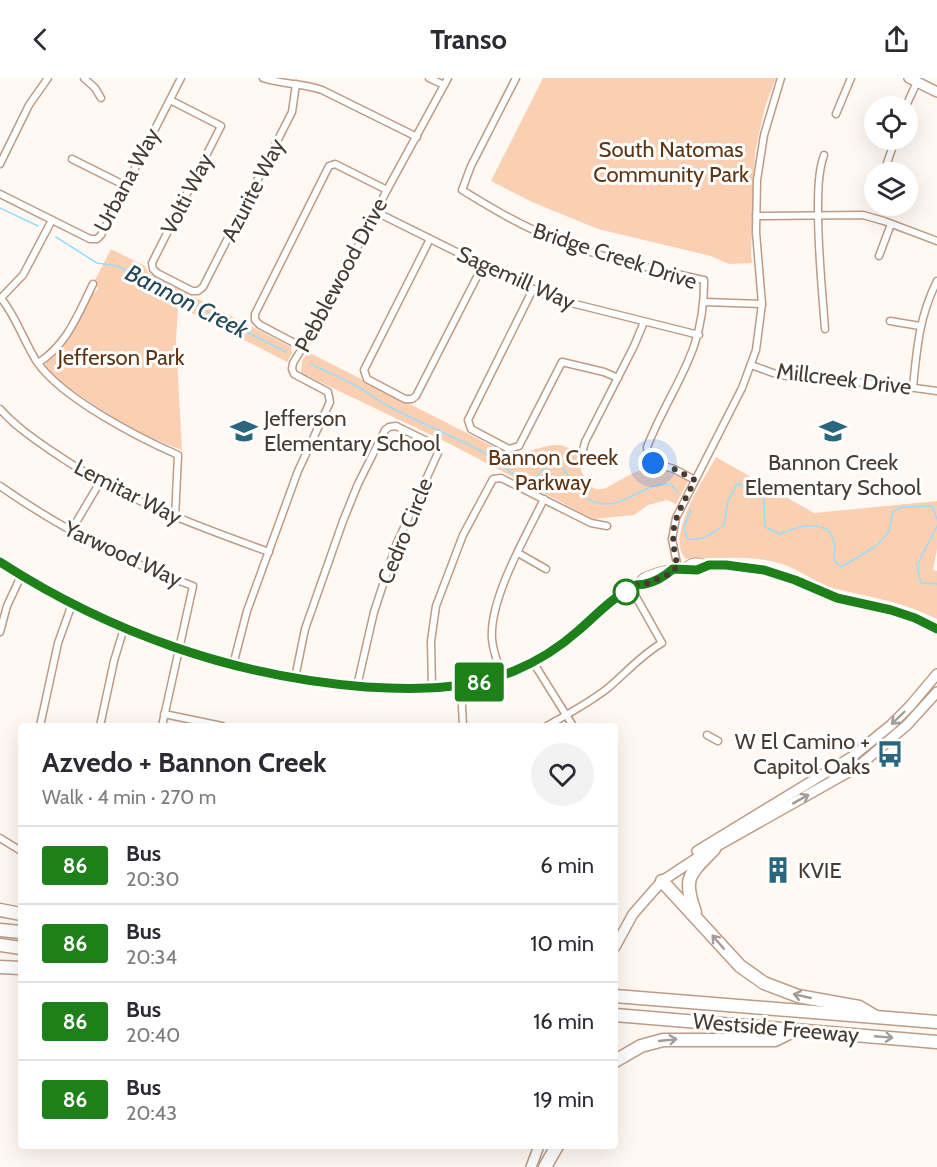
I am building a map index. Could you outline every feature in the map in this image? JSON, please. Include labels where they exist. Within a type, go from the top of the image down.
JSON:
[{"type":"highway","points":[[697,919],[689,895],[689,878],[714,849]]},
{"type":"highway","points":[[662,881],[740,966],[764,983],[798,996],[859,1007],[878,1018]]},
{"type":"highway","points":[[0,910],[18,913]]},
{"type":"highway","points":[[0,930],[18,932]]},
{"type":"highway","points":[[0,945],[18,948]]},
{"type":"highway","points":[[2,968],[18,968]]},
{"type":"highway","name":"Westside Freeway","points":[[618,996],[937,1023]]},
{"type":"highway","name":"Westside Freeway","points":[[618,1015],[937,1042]]},
{"type":"highway","points":[[618,1059],[638,1047],[663,1040],[775,1040],[796,1030]]},
{"type":"highway","points":[[545,1167],[555,1149]]},
{"type":"main road","points":[[913,80],[937,92]]},
{"type":"main road","points":[[662,881],[664,875],[681,861],[853,756],[897,719],[937,674]]},
{"type":"main road","points":[[618,942],[633,914],[662,881],[859,765],[907,725],[937,692]]},
{"type":"main road","points":[[531,1167],[538,1149]]},
{"type":"street","points":[[0,164],[29,105],[48,78]]},
{"type":"street","points":[[84,78],[95,88],[101,98]]},
{"type":"street","name":"Urbana Way","points":[[52,220],[90,239],[101,235],[180,78]]},
{"type":"street","points":[[263,78],[322,90],[417,137]]},
{"type":"street","points":[[429,78],[444,86]]},
{"type":"street","name":"Pebblewood Drive","points":[[233,665],[247,611],[298,471],[330,402],[328,392],[294,374],[293,363],[322,316],[375,212],[448,78]]},
{"type":"street","name":"Bridge Creek Drive","points":[[516,78],[471,166],[462,190],[509,218],[557,240],[607,257],[704,280],[704,302]]},
{"type":"street","points":[[679,569],[672,532],[676,518],[751,365],[760,330],[762,304],[756,216],[757,180],[764,135],[781,78]]},
{"type":"street","points":[[836,114],[851,78]]},
{"type":"street","points":[[909,96],[913,80]]},
{"type":"street","name":"Azurite Way","points":[[198,291],[203,287],[292,112],[296,84]]},
{"type":"street","name":"Volti Way","points":[[170,100],[221,126],[153,262],[153,269],[157,273],[192,291],[198,291]]},
{"type":"street","points":[[824,155],[818,215],[818,252],[825,329]]},
{"type":"street","points":[[72,159],[126,186]]},
{"type":"street","points":[[302,347],[260,326],[255,320],[255,314],[329,166],[335,164],[387,190]]},
{"type":"street","points":[[0,194],[52,220],[23,275],[1,299],[18,323],[38,363],[51,378],[135,434],[178,455],[175,518]]},
{"type":"street","name":"Sagemill Way","points":[[375,212],[532,289],[582,307],[699,335]]},
{"type":"street","points":[[756,216],[863,215],[937,241]]},
{"type":"street","points":[[879,256],[891,224]]},
{"type":"street","points":[[430,239],[364,370],[367,379],[405,399],[412,399],[416,396],[483,265]]},
{"type":"street","points":[[913,387],[920,326],[924,309],[937,281]]},
{"type":"street","points":[[38,363],[54,352],[64,341],[93,284]]},
{"type":"street","points":[[532,289],[468,420],[471,429],[509,449],[519,446],[562,362],[604,372],[618,378]]},
{"type":"street","points":[[695,480],[674,469],[653,463],[648,457],[647,447],[686,370],[699,335],[704,302],[762,304]]},
{"type":"street","points":[[890,321],[920,326]]},
{"type":"street","points":[[582,454],[585,442],[644,322]]},
{"type":"street","name":"Millcreek Drive","points":[[751,365],[776,374],[798,378],[937,391]]},
{"type":"street","name":"Lemitar Way","points":[[0,409],[24,431],[100,482],[175,518],[269,552]]},
{"type":"street","name":"Cedro Circle","points":[[295,678],[305,629],[350,501],[386,430],[396,426],[433,444],[438,453],[393,556],[374,612],[357,686]]},
{"type":"street","points":[[432,689],[431,641],[436,606],[459,545],[490,482],[495,478],[501,478],[591,523],[607,526]]},
{"type":"street","points":[[71,531],[100,482]]},
{"type":"street","name":"Yarwood Way","points":[[0,486],[71,531],[134,563],[193,586],[178,649]]},
{"type":"street","points":[[502,675],[493,648],[492,624],[505,584],[544,499]]},
{"type":"street","points":[[518,553],[546,569]]},
{"type":"street","points":[[0,562],[72,604],[178,649],[233,665],[295,678],[357,686],[432,689],[462,686],[502,675],[533,662],[568,639],[601,609],[643,579],[665,570],[679,569],[701,562],[709,565],[738,566],[770,571],[837,598],[891,610],[937,629]]},
{"type":"street","points":[[0,632],[7,606],[21,576]]},
{"type":"street","points":[[552,723],[608,688],[642,657],[662,643],[633,587]]},
{"type":"street","points":[[41,723],[58,643],[72,604]]},
{"type":"street","points":[[101,723],[124,628]]},
{"type":"street","points":[[162,723],[178,649]]},
{"type":"street","points":[[533,662],[571,723]]},
{"type":"street","points":[[462,686],[463,723]]},
{"type":"street","points":[[164,714],[207,723]]},
{"type":"street","points":[[706,735],[718,741]]},
{"type":"street","points":[[1,841],[18,850]]},
{"type":"green space","name":"South Natomas Community Park","points":[[543,78],[776,78],[765,107],[755,152],[751,257],[753,263],[729,264],[711,256],[598,229],[532,202],[491,181]]},
{"type":"green space","name":"Jefferson Park","points":[[111,249],[145,266],[148,273],[291,347],[292,353],[287,362],[178,306],[176,340],[182,450],[141,433],[115,418],[60,382],[45,367],[46,362],[68,339],[88,298],[98,289],[95,280]]},
{"type":"green space","name":"Bannon Creek Parkway","points":[[308,352],[498,449],[518,453],[555,445],[568,448],[576,452],[583,474],[590,485],[598,489],[606,488],[639,471],[652,469],[666,471],[689,480],[676,504],[667,500],[648,505],[634,515],[593,519],[450,444],[301,373],[302,361]]},
{"type":"green space","points":[[716,457],[814,513],[937,501],[937,549],[933,570],[937,571],[937,619],[899,604],[829,587],[789,567],[770,561],[746,558],[686,559],[680,549],[683,523],[695,493]]},
{"type":"waterway","name":"Bannon Creek","points":[[0,208],[38,226]]},
{"type":"waterway","name":"Bannon Creek","points":[[56,237],[97,263],[118,266],[286,352]]},
{"type":"waterway","name":"Bannon Creek","points":[[311,364],[354,385],[401,413],[481,451],[522,478],[532,478],[549,464],[557,464],[565,471],[582,495],[589,500],[608,504],[627,499],[662,484],[671,485],[678,492]]},
{"type":"waterway","name":"Bannon Creek","points":[[691,510],[685,528],[688,539],[703,538],[711,534],[724,525],[728,501],[738,483],[764,499],[765,527],[780,534],[805,526],[816,526],[829,530],[835,544],[834,560],[841,567],[875,547],[889,532],[893,512],[901,507],[932,506],[937,519]]},
{"type":"waterway","name":"Bannon Creek","points":[[937,526],[917,565],[921,583],[937,584]]},
{"type":"bus line","name":"86","points":[[0,562],[47,591],[95,616],[178,649],[262,672],[341,685],[381,688],[441,688],[485,681],[516,670],[555,649],[601,609],[636,585],[646,584],[667,575],[673,569],[697,570],[709,565],[751,567],[776,573],[837,598],[891,610],[937,629]]},
{"type":"place","name":"Jefferson Elementary School","points":[[244,431]]},
{"type":"place","name":"Bannon Creek Elementary School","points":[[833,431]]},
{"type":"place","name":"W El Camino + Capitol Oaks","points":[[890,754]]},
{"type":"place","name":"KVIE","points":[[778,870]]},
{"type":"route","points":[[626,592],[622,594],[636,585],[646,584],[678,568],[672,532],[676,518],[695,480],[674,469],[653,463]]}]
